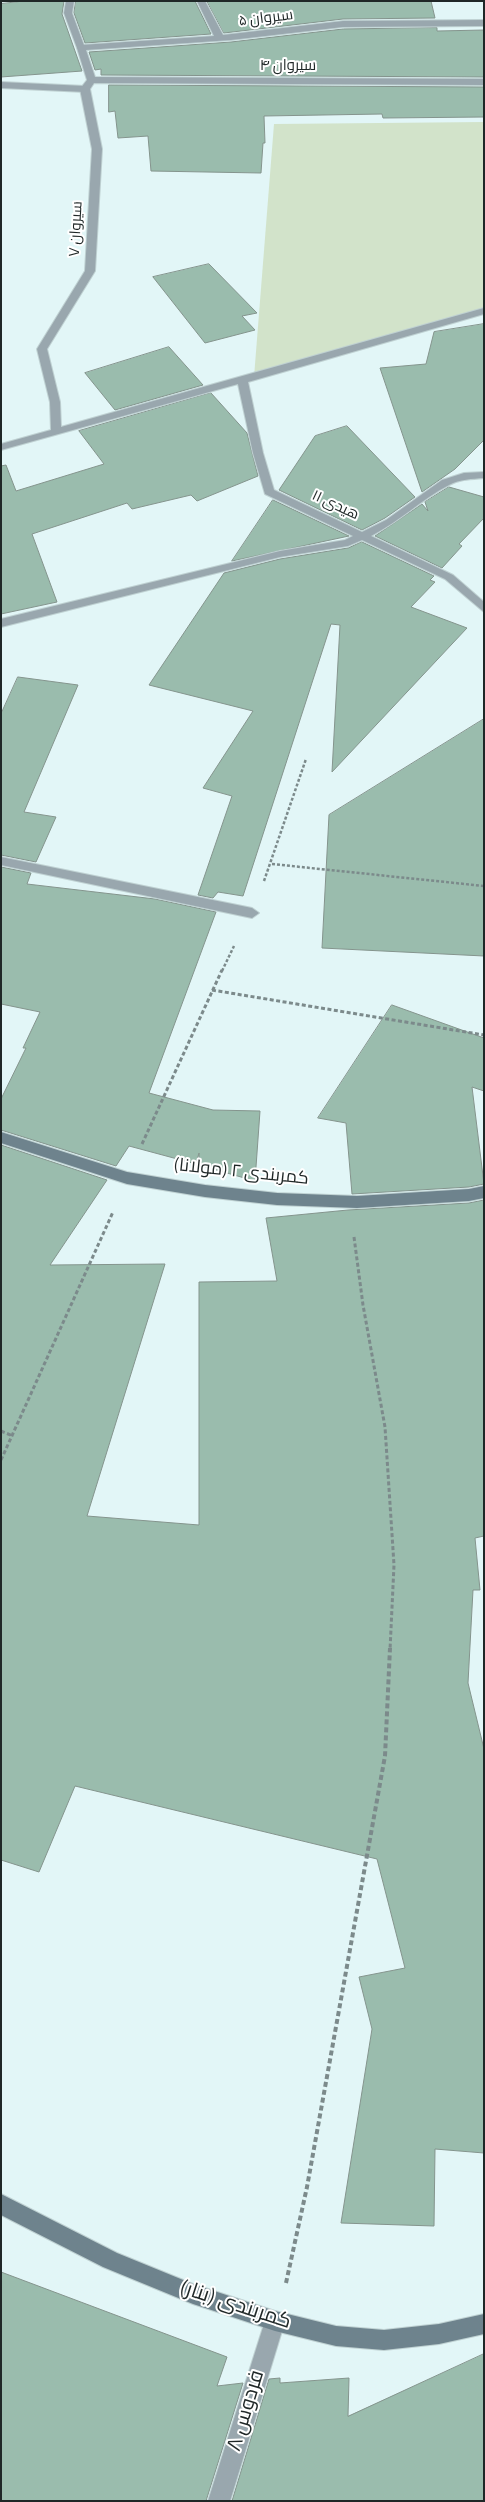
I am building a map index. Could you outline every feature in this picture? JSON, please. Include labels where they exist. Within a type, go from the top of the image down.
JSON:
[{"type":"street","points":[[1,85],[85,89],[91,80],[68,13],[70,1]]},
{"type":"street","points":[[201,1],[220,38]]},
{"type":"street","name":"سیروان ۵","points":[[81,48],[220,38],[343,24],[484,23]]},
{"type":"street","name":"سیروان ۴","points":[[91,80],[484,82]]},
{"type":"street","name":"سیروان ۷","points":[[56,433],[55,402],[42,349],[90,271],[97,149],[85,89]]},
{"type":"street","points":[[1,447],[243,381],[484,311]]},
{"type":"street","name":"هیدی ۱۱","points":[[243,381],[258,454],[269,492],[449,577],[484,608]]},
{"type":"street","points":[[1,623],[280,554],[348,543],[390,522],[446,482],[464,476],[484,475]]},
{"type":"street","points":[[1,861],[252,913]]},
{"type":"street","name":"کمربندی ۲ (مولانا)","points":[[1,1137],[127,1178],[205,1191],[268,1198],[357,1202],[469,1195],[484,1192]]},
{"type":"street","name":"کمربندی (بنار)","points":[[1,2204],[110,2260],[193,2294],[275,2321],[336,2336],[384,2340],[439,2334],[484,2324]]},
{"type":"street","name":"فردوس ۸","points":[[219,2501],[275,2321]]},
{"type":"path","points":[[1,1460],[14,1436],[212,990],[252,913],[272,864],[306,759]]},
{"type":"path","points":[[272,864],[484,886]]},
{"type":"path","points":[[212,990],[484,1035]]},
{"type":"path","points":[[275,2321],[293,2257],[385,1756],[394,1565],[385,1427],[363,1304],[354,1236],[357,1202]]},
{"type":"path","points":[[1,1431],[14,1436]]},
{"type":"green space","points":[[484,122],[484,308],[254,377],[274,124]]},
{"type":"building","points":[[24,1],[64,1],[62,14],[82,71],[1,77],[1,4]]},
{"type":"building","points":[[76,1],[195,1],[211,34],[85,43],[74,13]]},
{"type":"building","points":[[207,1],[431,1],[435,18],[343,19],[224,33]]},
{"type":"building","points":[[437,28],[437,31],[484,30],[484,77],[101,75],[101,69],[95,70],[89,52],[231,42],[343,29]]},
{"type":"building","points":[[109,85],[484,87],[484,117],[383,118],[382,114],[264,116],[265,143],[263,143],[261,173],[151,171],[148,136],[118,138],[115,111],[109,112]]},
{"type":"building","points":[[209,264],[257,313],[242,316],[255,330],[205,343],[153,277]]},
{"type":"building","points":[[484,324],[484,440],[455,469],[422,492],[380,368],[426,364],[434,332]]},
{"type":"building","points":[[169,347],[203,385],[115,410],[85,373]]},
{"type":"building","points":[[211,393],[247,433],[258,476],[197,501],[191,495],[132,509],[127,503],[32,534],[57,602],[1,614],[1,466],[6,465],[16,491],[104,464],[79,431]]},
{"type":"building","points":[[347,426],[415,497],[385,518],[362,530],[279,490],[315,436]]},
{"type":"building","points":[[449,487],[484,497],[484,518],[459,544],[462,546],[442,568],[375,536],[422,504],[428,511],[425,502]]},
{"type":"building","points":[[273,500],[349,536],[232,561]]},
{"type":"building","points":[[362,542],[434,576],[430,580],[435,582],[411,607],[467,628],[332,772],[340,625],[331,624],[243,896],[218,892],[213,898],[198,895],[232,796],[203,788],[253,711],[149,685],[224,573],[280,559],[348,548]]},
{"type":"building","points":[[18,677],[78,685],[24,812],[56,817],[36,862],[1,855],[1,714]]},
{"type":"building","points":[[484,719],[484,956],[322,948],[329,815]]},
{"type":"building","points":[[1,867],[31,873],[27,884],[155,899],[216,912],[149,1093],[213,1110],[260,1111],[255,1181],[199,1165],[199,1153],[196,1164],[129,1146],[116,1166],[1,1130],[1,1099],[26,1048],[23,1048],[40,1012],[1,1004]]},
{"type":"building","points":[[392,1005],[484,1038],[484,1091],[472,1087],[484,1184],[469,1187],[352,1194],[346,1123],[318,1118]]},
{"type":"building","points":[[1,1145],[107,1180],[50,1265],[165,1264],[87,1516],[199,1525],[199,1282],[277,1281],[266,1218],[348,1210],[469,1203],[484,1200],[484,1536],[475,1538],[480,1590],[473,1590],[468,1683],[484,1749],[484,2153],[435,2149],[434,2226],[341,2223],[372,2029],[359,1977],[405,1968],[377,1859],[75,1786],[39,1872],[1,1860]]},
{"type":"building","points":[[1,2272],[227,2357],[217,2386],[243,2383],[206,2501],[1,2501]]},
{"type":"building","points":[[484,2354],[484,2501],[232,2501],[269,2379],[280,2378],[280,2383],[349,2378],[348,2416]]}]
